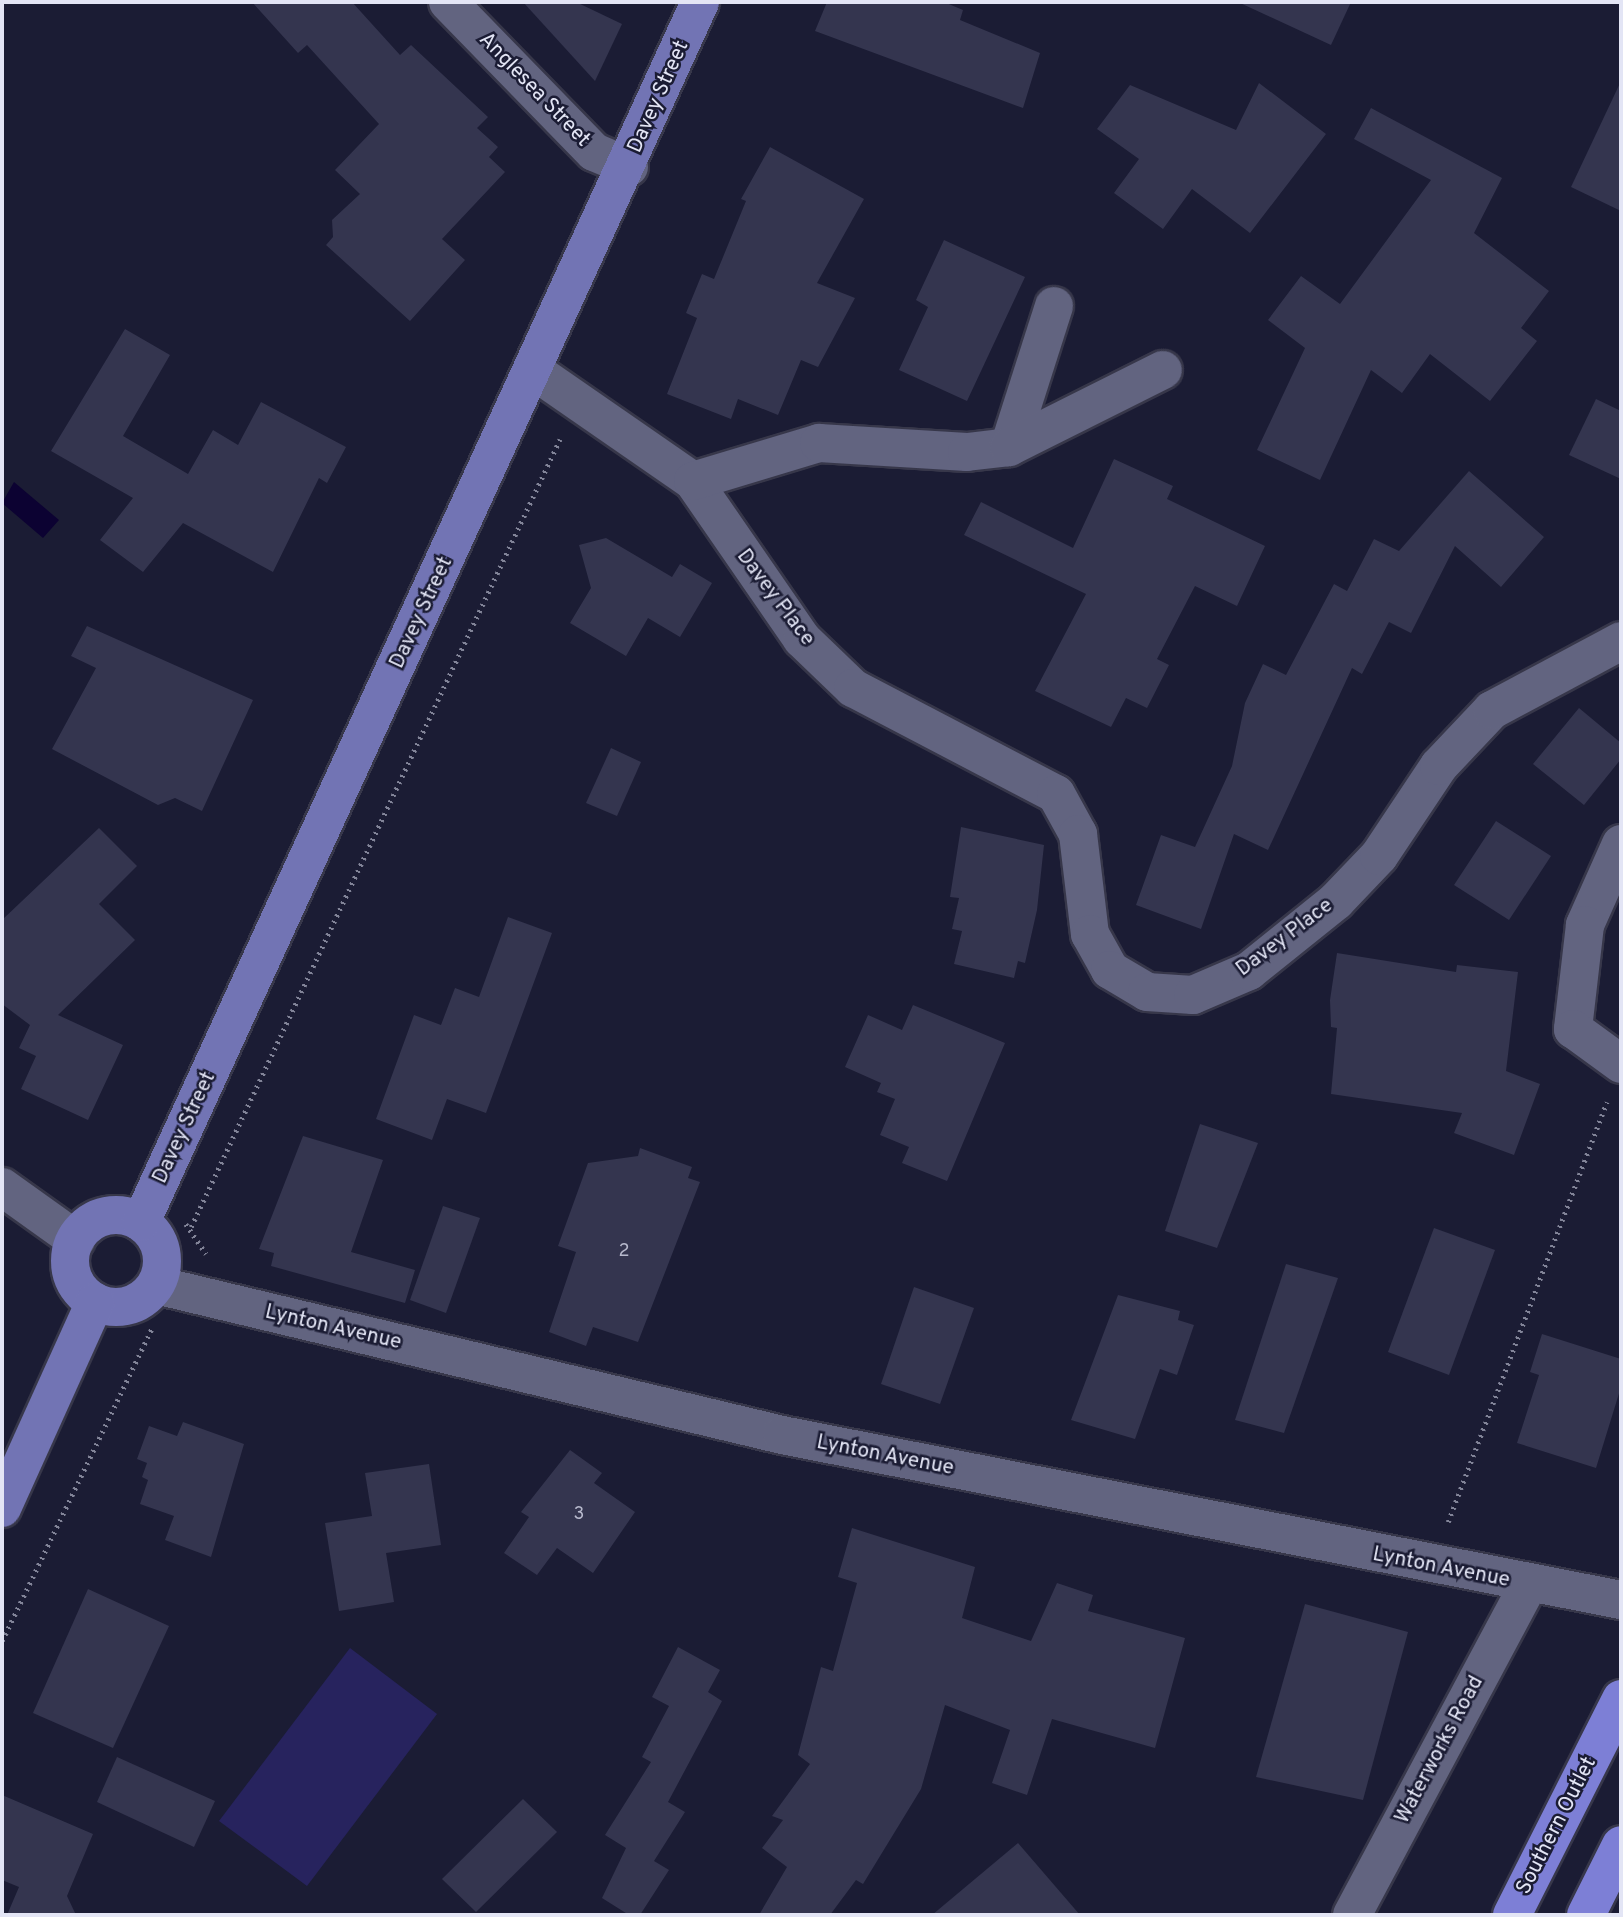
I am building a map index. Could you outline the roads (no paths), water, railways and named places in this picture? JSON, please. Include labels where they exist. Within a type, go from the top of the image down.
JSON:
[{"type":"highway","name":"Southern Outlet","points":[[1512,1915],[1621,1699]]},
{"type":"highway","points":[[1586,1915],[1621,1845]]},
{"type":"main road","name":"Davey Street","points":[[141,1222],[629,167],[700,2]]},
{"type":"main road","points":[[127,1216],[141,1222],[159,1244],[155,1304],[95,1302],[75,1282],[76,1240],[97,1219],[127,1216]]},
{"type":"main road","points":[[2,1508],[95,1302]]},
{"type":"street","name":"Anglesea Street","points":[[448,2],[594,152],[629,167]]},
{"type":"street","points":[[1009,447],[1054,306]]},
{"type":"street","points":[[693,481],[819,443],[967,452],[1009,447],[1163,370]]},
{"type":"street","name":"Davey Place","points":[[534,371],[579,399],[693,481],[802,639],[853,688],[1056,794],[1078,834],[1090,934],[1110,970],[1147,992],[1194,995],[1249,971],[1336,901],[1379,856],[1439,766],[1492,710],[1621,640]]},
{"type":"street","points":[[1616,1078],[1573,1029],[1585,925],[1621,844]]},
{"type":"street","points":[[2,1186],[76,1240]]},
{"type":"street","name":"Lynton Avenue","points":[[155,1304],[782,1436],[1528,1585],[1621,1600]]},
{"type":"street","name":"Waterworks Road","points":[[1353,1915],[1528,1585]]}]
